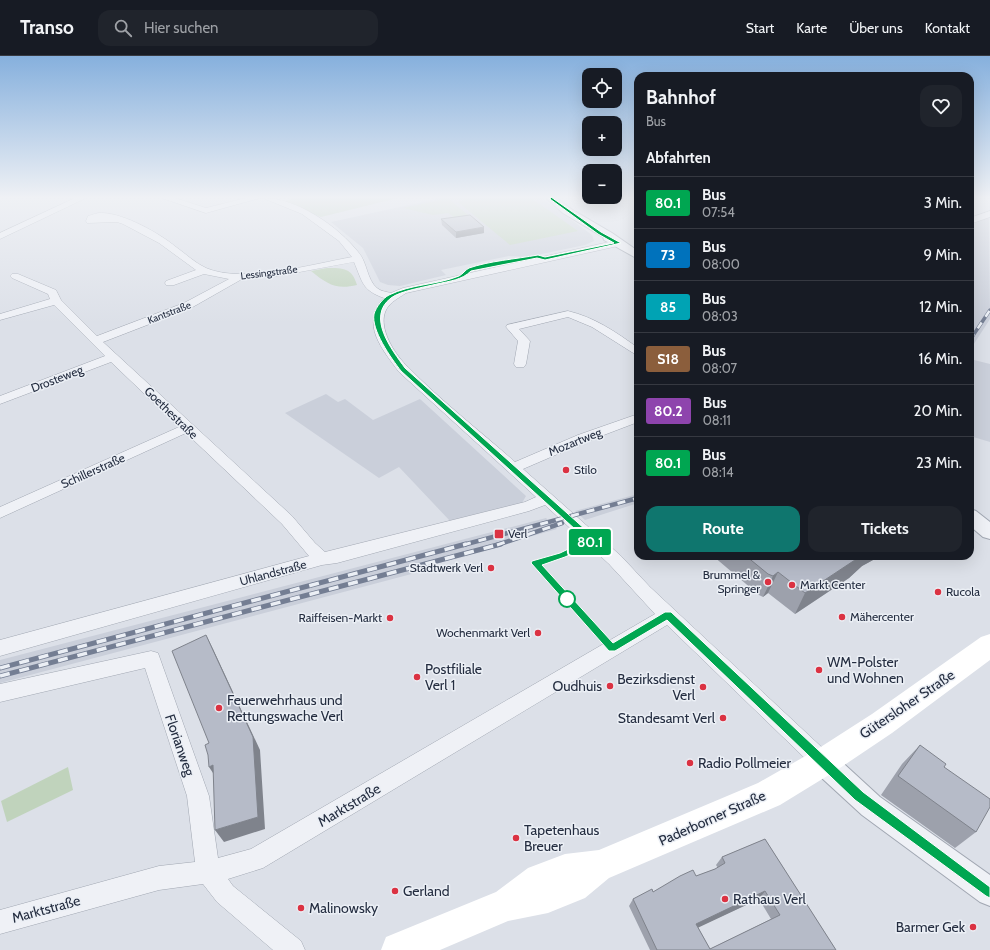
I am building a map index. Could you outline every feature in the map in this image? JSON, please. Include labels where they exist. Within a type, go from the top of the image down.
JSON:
[{"type":"main road","name":"Gütersloher Straße","points":[[822,761],[923,696],[990,645]]},
{"type":"main road","name":"Paderborner Straße","points":[[399,950],[508,903],[548,896],[573,886],[597,867],[769,794],[822,761]]},
{"type":"street","name":"Lessingstraße","points":[[160,240],[203,271],[217,275],[239,277],[262,275],[358,259]]},
{"type":"street","points":[[343,240],[358,259],[369,285],[374,291],[389,296]]},
{"type":"street","points":[[611,240],[634,253]]},
{"type":"street","points":[[618,243],[422,286],[389,296],[381,305],[377,314],[379,330],[394,358],[403,369],[512,469],[615,560],[668,615],[822,761],[871,806],[990,892]]},
{"type":"street","points":[[170,283],[203,271]]},
{"type":"street","name":"Goethestraße","points":[[15,276],[52,292],[56,301],[95,341],[287,520],[309,547],[322,559]]},
{"type":"street","name":"Kantstraße","points":[[95,341],[200,300],[239,277]]},
{"type":"street","points":[[0,317],[40,304],[56,301]]},
{"type":"street","points":[[520,364],[524,341],[511,327],[568,314],[591,324],[634,351]]},
{"type":"street","name":"Drosteweg","points":[[0,400],[113,357]]},
{"type":"street","name":"Mozartweg","points":[[512,469],[583,438],[634,419]]},
{"type":"street","name":"Schillerstraße","points":[[0,513],[187,428]]},
{"type":"street","name":"Uhlandstraße","points":[[0,648],[322,559],[337,557],[529,506],[546,499]]},
{"type":"street","points":[[974,519],[990,532]]},
{"type":"street","name":"Marktstraße","points":[[0,922],[159,878],[208,872],[255,860],[668,615]]},
{"type":"street","name":"Florianweg","points":[[0,693],[151,659],[198,796],[208,872]]},
{"type":"street","points":[[208,872],[225,894],[292,950]]},
{"type":"shaded area","points":[[353,240],[594,240],[594,241],[585,245],[527,257],[509,256],[441,270],[446,275],[400,286],[388,285],[380,282],[363,248]]},
{"type":"shaded area","points":[[974,240],[989,240],[990,319],[974,344]]},
{"type":"shaded area","points":[[974,360],[990,364],[990,442],[974,437]]},
{"type":"shaded area","points":[[326,394],[338,402],[345,399],[373,420],[420,399],[526,496],[522,503],[450,521],[399,467],[379,478],[285,413]]},
{"type":"shaded area","points":[[634,495],[634,504],[585,520],[575,511]]},
{"type":"shaded area","points":[[546,518],[557,529],[418,569],[419,572],[0,683],[0,660]]},
{"type":"green space","points":[[504,240],[536,240],[510,245]]},
{"type":"green space","points":[[327,268],[338,268],[350,272],[353,275],[357,285],[343,287],[332,285],[311,271]]},
{"type":"green space","points":[[68,767],[73,790],[7,822],[1,801]]},
{"type":"building","points":[[751,560],[855,560],[805,593],[778,572],[773,576],[768,574]]},
{"type":"building","name":"Feuerwehrhaus und Rettungswache Verl","points":[[206,635],[253,737],[258,817],[215,830],[213,765],[209,767],[205,745],[209,743],[172,651]]},
{"type":"building","points":[[920,745],[946,764],[944,767],[990,799],[990,807],[976,832],[898,776]]},
{"type":"building","name":"Rathaus Verl","points":[[765,839],[836,950],[657,950],[633,899],[652,889],[653,892],[693,870],[696,876],[715,869],[725,863],[722,857]],"holes":[[[765,891],[780,915],[710,949],[696,924]]]},
{"type":"railway","points":[[974,334],[990,310]]},
{"type":"railway","points":[[463,545],[634,499]]},
{"type":"railway","points":[[497,545],[562,523]]},
{"type":"railway","points":[[0,668],[466,544]]},
{"type":"railway","points":[[0,676],[501,544]]},
{"type":"bus line","name":"80.1","points":[[611,240],[618,243],[545,259],[538,256],[517,259],[469,270],[462,277],[415,287],[389,296],[381,305],[377,314],[379,330],[394,358],[403,369],[593,541],[562,555],[536,563],[612,648],[668,615],[859,796],[931,851],[990,892]]},
{"type":"place","name":"Stilo","points":[[566,470]]},
{"type":"place","name":"Verl","points":[[499,534]]},
{"type":"place","name":"Stadtwerk Verl","points":[[491,568]]},
{"type":"place","name":"Brummel & Springer","points":[[768,582]]},
{"type":"place","name":"Markt Center","points":[[792,585]]},
{"type":"place","name":"Rucola","points":[[938,592]]},
{"type":"place","name":"Mähercenter","points":[[842,617]]},
{"type":"place","name":"Raiffeisen-Markt","points":[[390,618]]},
{"type":"place","name":"Wochenmarkt Verl","points":[[538,633]]},
{"type":"place","name":"WM-Polster und Wohnen","points":[[819,670]]},
{"type":"place","name":"Postfiliale Verl 1","points":[[417,677]]},
{"type":"place","name":"Oudhuis","points":[[610,686]]},
{"type":"place","name":"Bezirksdienst Verl","points":[[703,687]]},
{"type":"place","name":"Feuerwehrhaus und Rettungswache Verl","points":[[219,708]]},
{"type":"place","name":"Standesamt Verl","points":[[723,718]]},
{"type":"place","name":"Radio Pollmeier","points":[[690,763]]},
{"type":"place","name":"Tapetenhaus Breuer","points":[[516,838]]},
{"type":"place","name":"Gerland","points":[[395,891]]},
{"type":"place","name":"Rathaus Verl","points":[[725,899]]},
{"type":"place","name":"Malinowsky","points":[[301,908]]},
{"type":"place","name":"Barmer Gek","points":[[973,927]]}]
